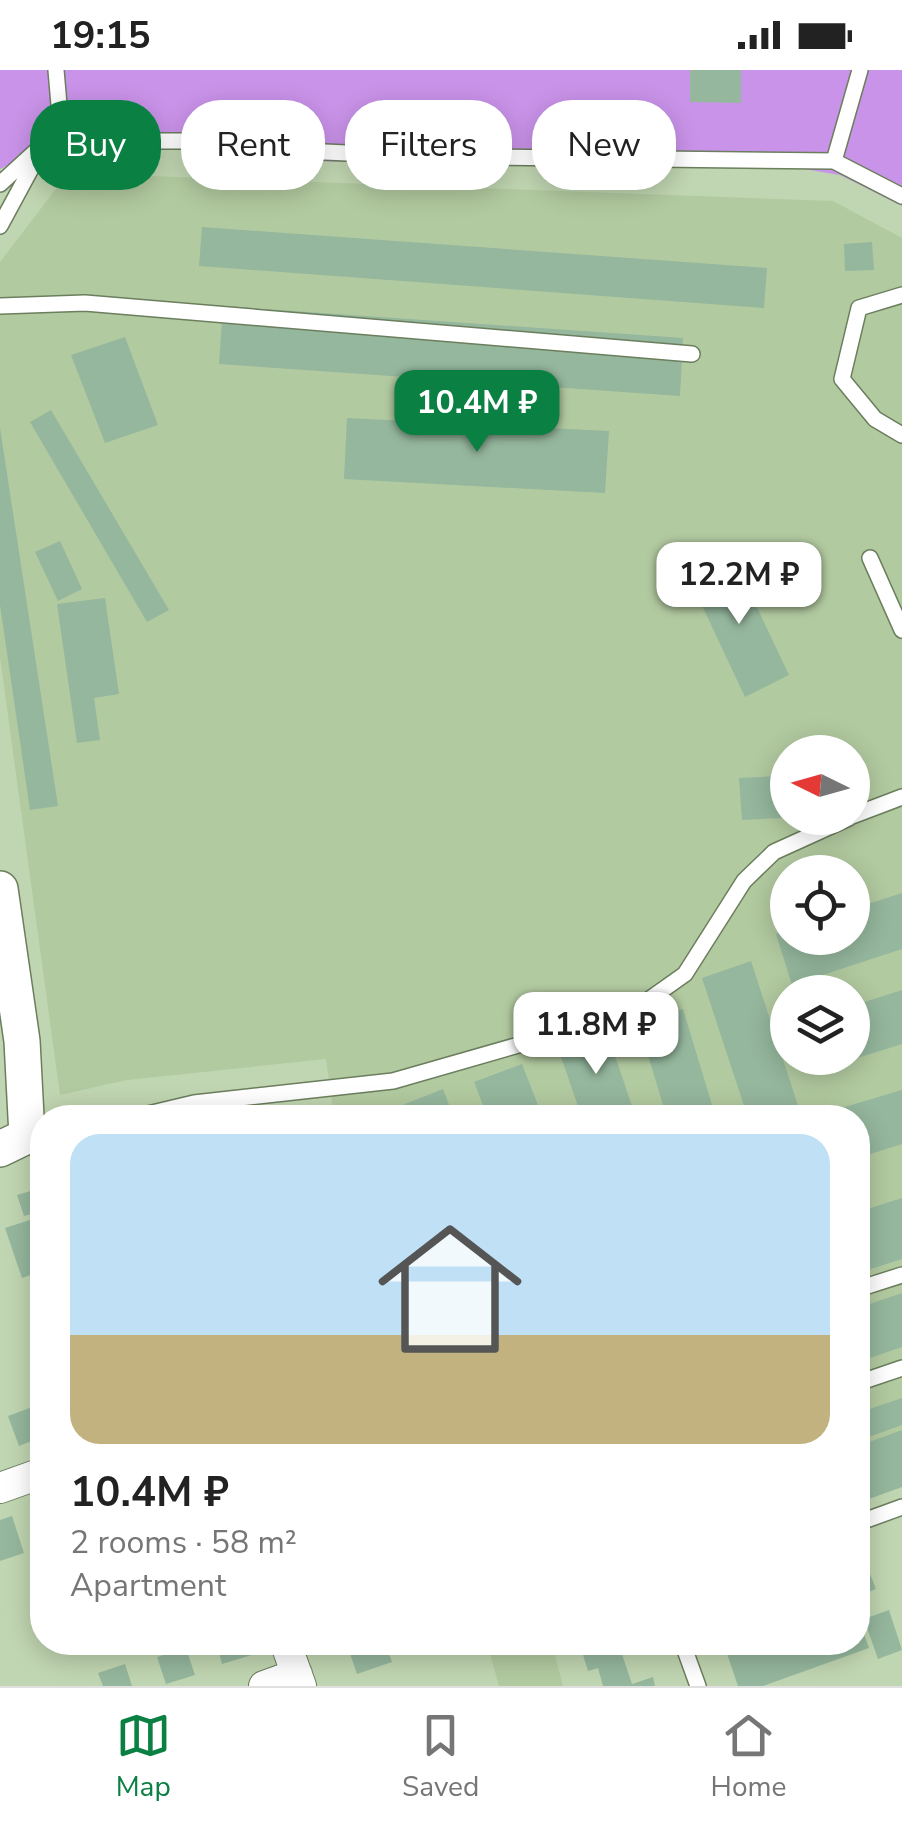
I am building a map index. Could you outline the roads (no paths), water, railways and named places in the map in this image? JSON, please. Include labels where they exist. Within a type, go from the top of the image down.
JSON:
[{"type":"street","points":[[0,889],[22,1041],[23,1140]]},
{"type":"street","points":[[0,1488],[30,1477]]},
{"type":"street","points":[[264,1686],[299,1680],[290,1655]]},
{"type":"lane","points":[[56,70],[59,100]]},
{"type":"lane","points":[[834,162],[860,70]]},
{"type":"lane","points":[[161,141],[413,156],[834,162],[902,196]]},
{"type":"lane","points":[[0,184],[30,156]]},
{"type":"lane","points":[[0,226],[30,171]]},
{"type":"lane","points":[[902,295],[859,308],[842,379],[875,420],[902,435]]},
{"type":"lane","points":[[0,306],[85,303],[692,354]]},
{"type":"lane","points":[[870,558],[902,630]]},
{"type":"lane","points":[[870,810],[902,797]]},
{"type":"lane","points":[[185,1105],[393,1081],[630,1013],[684,974],[744,881],[774,852],[811,835]]},
{"type":"lane","points":[[870,1286],[902,1275]]},
{"type":"lane","points":[[870,1379],[902,1368]]},
{"type":"lane","points":[[870,1518],[902,1506]]},
{"type":"lane","points":[[687,1655],[698,1686]]}]
